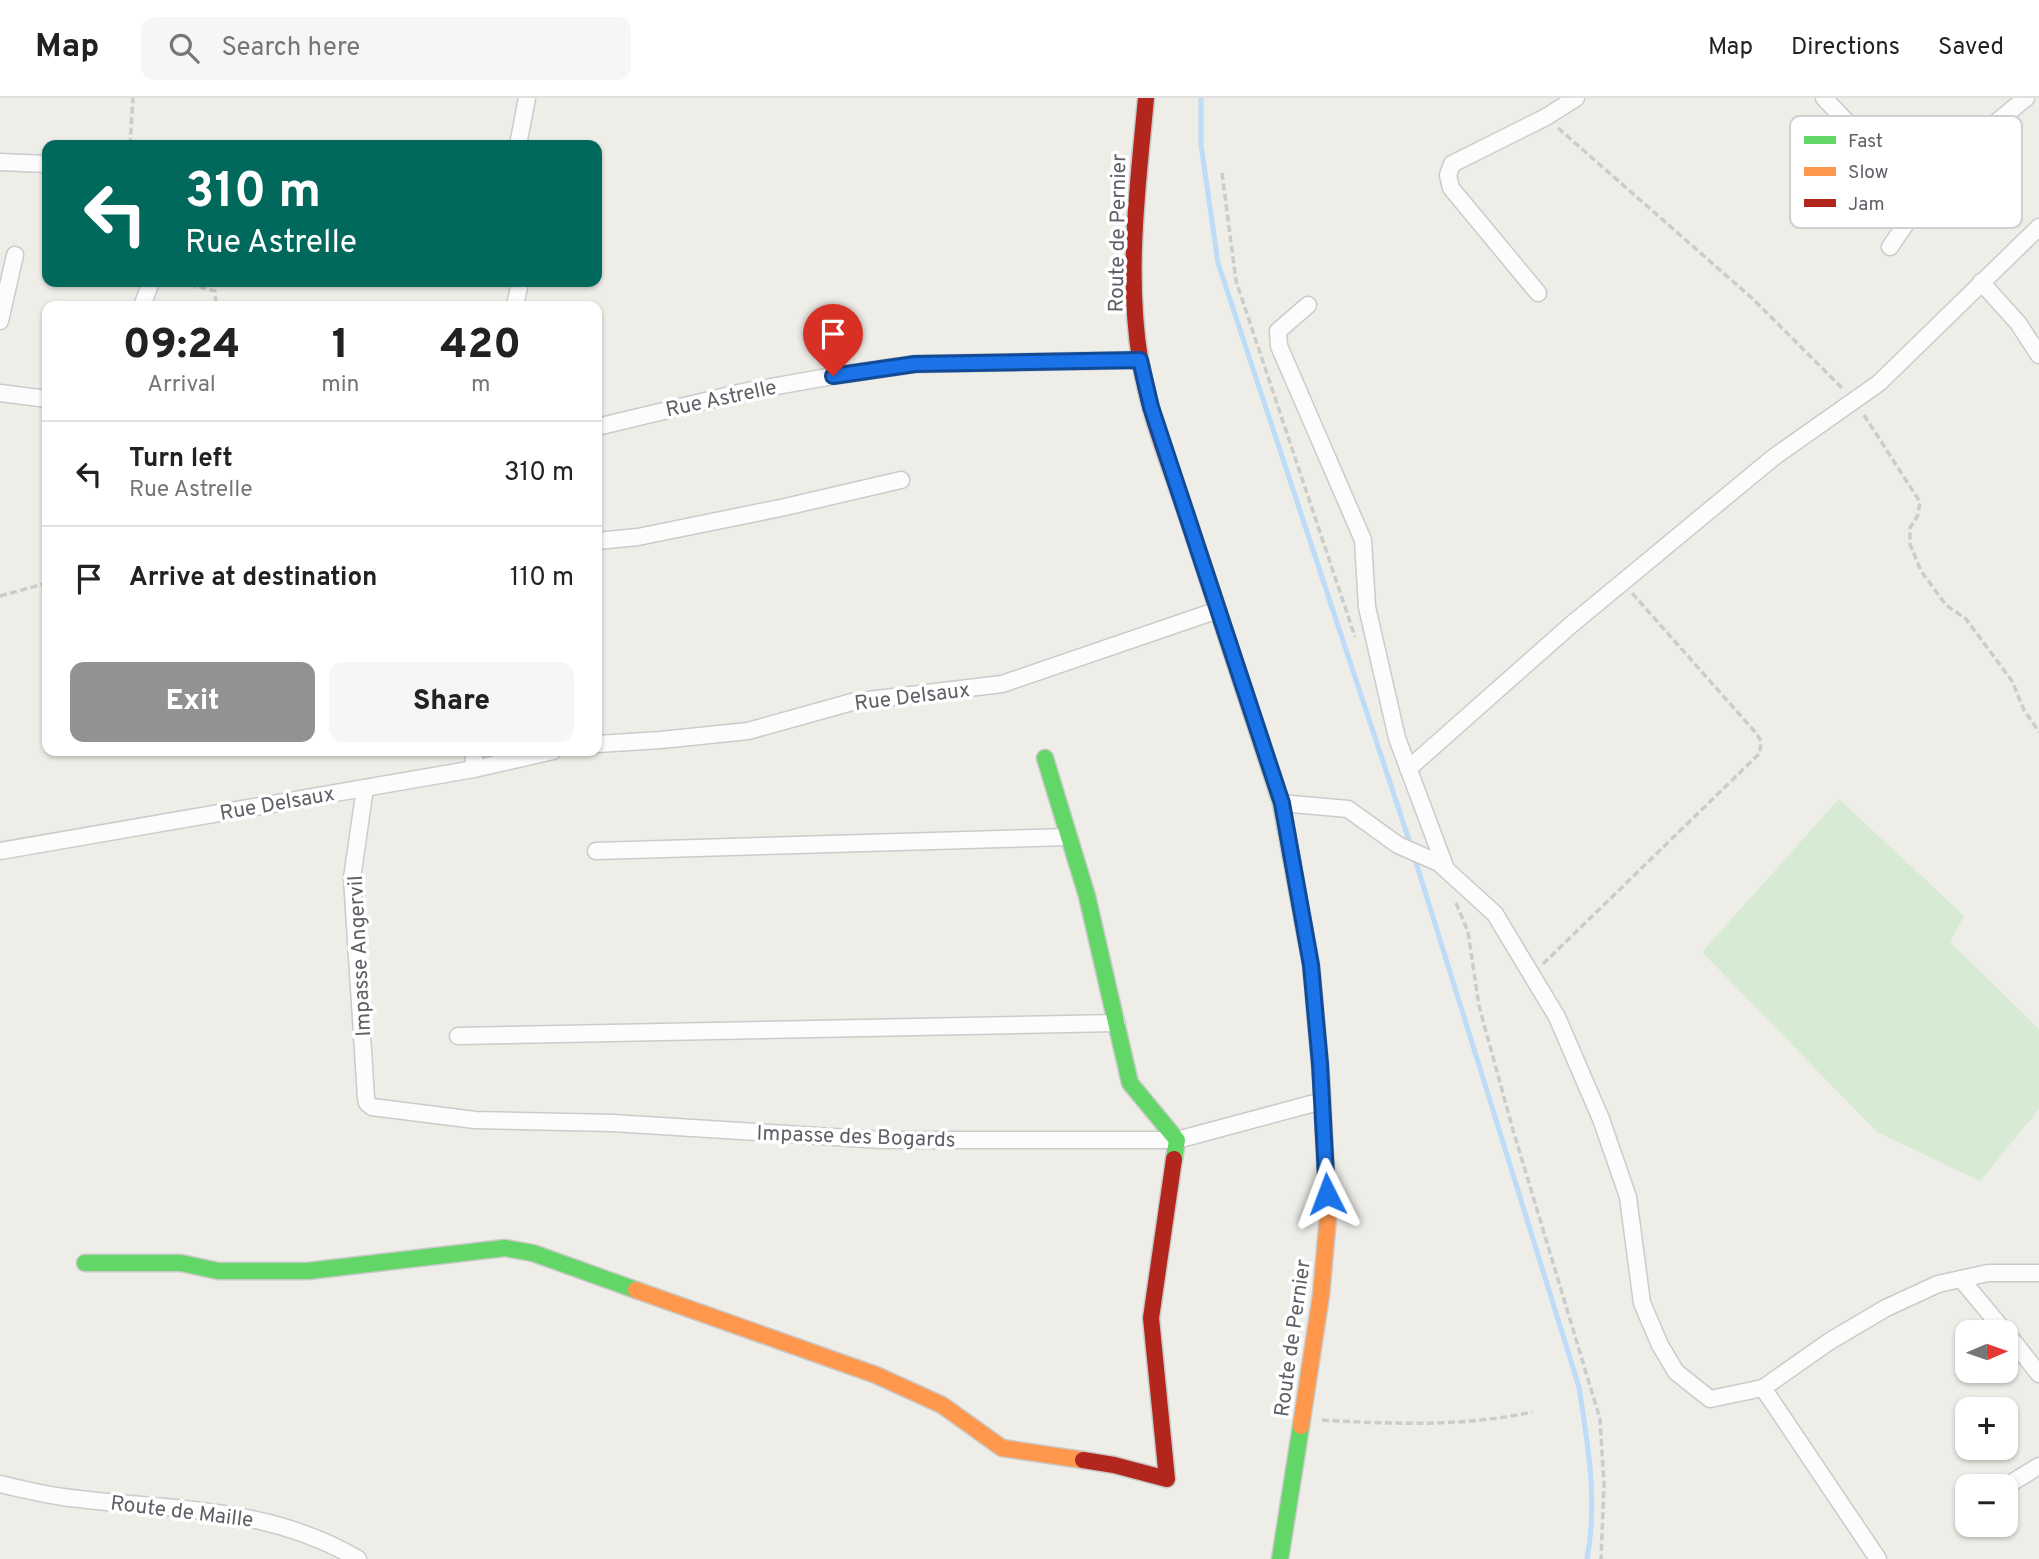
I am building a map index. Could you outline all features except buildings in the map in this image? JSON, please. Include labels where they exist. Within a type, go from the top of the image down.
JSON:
[{"type":"street","points":[[519,140],[527,98]]},
{"type":"street","name":"Route de Pernier","points":[[1146,98],[1134,224],[1132,290],[1140,360],[1151,407],[1282,803],[1311,965],[1328,1217],[1321,1295],[1280,1559]]},
{"type":"street","points":[[1538,293],[1451,188],[1448,175],[1452,164],[1546,117],[1576,98]]},
{"type":"street","points":[[1824,98],[1841,116]]},
{"type":"street","points":[[2004,116],[2026,98]]},
{"type":"street","points":[[0,162],[42,164]]},
{"type":"street","points":[[1408,769],[1623,582],[1774,457],[1879,383],[2039,227]]},
{"type":"street","points":[[1890,247],[1903,228]]},
{"type":"street","points":[[0,321],[15,255]]},
{"type":"street","points":[[1981,282],[2018,323],[2039,355]]},
{"type":"street","points":[[1308,305],[1278,331],[1279,346],[1363,540],[1371,631],[1397,738],[1443,866]]},
{"type":"street","name":"Rue Astrelle","points":[[602,425],[743,392],[915,364],[1140,360]]},
{"type":"street","points":[[0,393],[42,398]]},
{"type":"street","points":[[602,541],[638,537],[901,480]]},
{"type":"street","name":"Rue Delsaux","points":[[602,744],[748,731],[852,702],[1002,684],[1218,610]]},
{"type":"street","points":[[474,756],[474,769]]},
{"type":"street","name":"Rue Delsaux","points":[[0,851],[474,769],[531,756]]},
{"type":"street","points":[[85,1263],[181,1263],[218,1270],[308,1270],[505,1248],[533,1253],[876,1375],[942,1405],[1002,1448],[1114,1465],[1167,1479],[1151,1318],[1177,1140],[1130,1083],[1087,895],[1045,758]]},
{"type":"street","name":"Impasse Angervil","points":[[365,788],[352,878],[366,1098],[372,1107],[387,1109]]},
{"type":"street","points":[[1282,803],[1348,809],[1398,845],[1443,866],[1495,914],[1557,1017],[1601,1119],[1628,1197],[1642,1303],[1660,1345],[1676,1373],[1710,1399],[1763,1388],[1830,1341],[1886,1308],[1938,1284],[1988,1273],[2039,1273]]},
{"type":"street","points":[[596,851],[1069,836]]},
{"type":"street","points":[[458,1036],[1117,1023]]},
{"type":"street","name":"Impasse des Bogards","points":[[387,1109],[475,1120],[613,1123],[882,1140],[1177,1140],[1322,1101]]},
{"type":"street","points":[[1961,1279],[1995,1320]]},
{"type":"street","points":[[2018,1348],[2039,1374]]},
{"type":"street","points":[[1763,1388],[1878,1559]]},
{"type":"street","points":[[2018,1479],[2039,1466]]},
{"type":"street","name":"Route de Maille","points":[[0,1484],[62,1497],[212,1511],[285,1526],[330,1542],[358,1559]]},
{"type":"path","points":[[130,140],[132,98]]},
{"type":"path","points":[[1222,173],[1237,281],[1295,463],[1359,648]]},
{"type":"path","points":[[199,287],[215,291],[216,301]]},
{"type":"path","points":[[1532,975],[1760,753],[1760,741],[1756,733],[1623,582]]},
{"type":"path","points":[[0,596],[42,584]]},
{"type":"path","points":[[1454,897],[1468,932],[1479,1006],[1513,1130],[1600,1419],[1604,1485],[1601,1559]]},
{"type":"path","points":[[1302,1420],[1453,1423],[1500,1419],[1532,1412]]},
{"type":"green space","points":[[1839,799],[1964,916],[1950,942],[2039,1029],[2039,1109],[1980,1181],[1877,1132],[1702,952]]},
{"type":"waterway","points":[[1201,98],[1201,145],[1218,263],[1411,846]]},
{"type":"waterway","points":[[1414,856],[1579,1387],[1592,1494],[1587,1559]]},
{"type":"traffic: fast","points":[[1186,513],[1281,803],[1311,965],[1321,1076]]},
{"type":"traffic: fast","points":[[1045,758],[1087,896],[1130,1083],[1177,1140],[1174,1159]]},
{"type":"traffic: fast","points":[[85,1263],[181,1263],[218,1271],[308,1271],[505,1248],[533,1253],[636,1290]]},
{"type":"traffic: fast","points":[[1280,1559],[1301,1426]]},
{"type":"traffic: slow","points":[[1301,1426],[1321,1295],[1328,1217],[1321,1076]]},
{"type":"traffic: slow","points":[[636,1290],[876,1375],[942,1405],[1002,1448],[1083,1460]]},
{"type":"traffic: jam","points":[[1146,98],[1135,228],[1136,326],[1148,398],[1186,513]]},
{"type":"traffic: jam","points":[[1083,1460],[1167,1479],[1151,1318],[1174,1159]]},
{"type":"route","points":[[833,376],[915,364],[1140,360],[1151,407],[1282,803],[1311,965],[1327,1194]]}]
